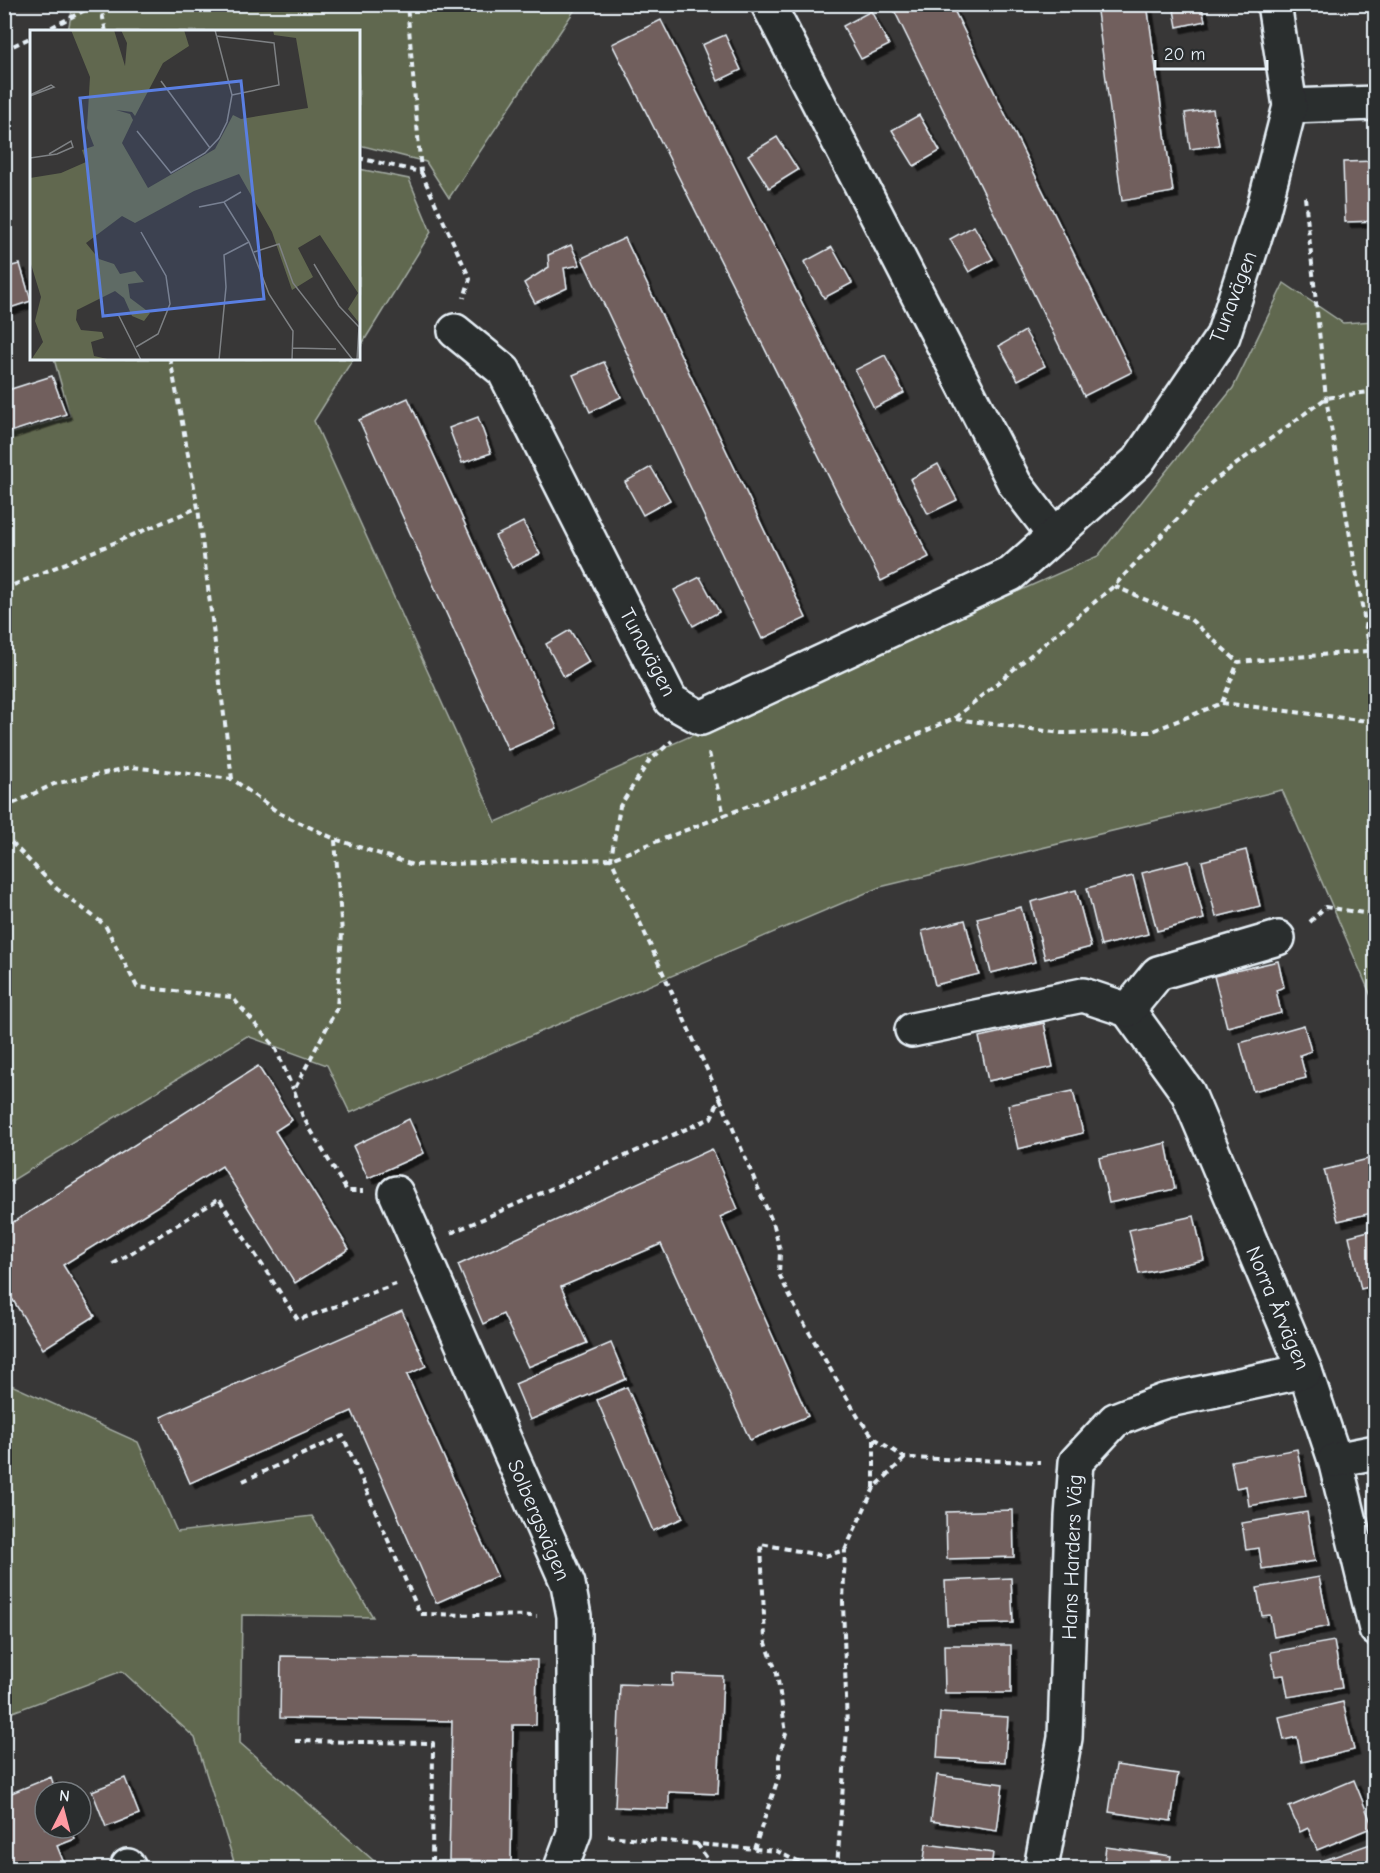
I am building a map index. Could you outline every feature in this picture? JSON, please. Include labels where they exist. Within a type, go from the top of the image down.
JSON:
[{"type":"street","points":[[768,4],[1015,484],[1055,536]]},
{"type":"street","name":"Tunavägen","points":[[455,331],[504,371],[671,701],[701,718],[1011,574],[1138,460],[1223,336],[1263,210],[1290,106],[1274,4]]},
{"type":"street","points":[[1290,106],[1376,103]]},
{"type":"street","points":[[912,1030],[1083,994],[1128,1010],[1158,973],[1278,938]]},
{"type":"street","name":"Norra Årvägen","points":[[1128,1010],[1188,1093],[1305,1371],[1335,1460],[1376,1629]]},
{"type":"street","name":"Solbergsvägen","points":[[396,1193],[568,1584],[574,1616],[574,1833],[561,1869]]},
{"type":"street","name":"Hans Harders Väg","points":[[1041,1869],[1065,1738],[1072,1517],[1076,1462],[1115,1420],[1164,1401],[1305,1371]]},
{"type":"street","points":[[1335,1460],[1376,1452]]},
{"type":"path","points":[[46,30],[98,4],[105,30]]},
{"type":"path","points":[[407,4],[421,172],[470,279],[455,331]]},
{"type":"path","points":[[4,50],[30,38]]},
{"type":"path","points":[[360,158],[421,172]]},
{"type":"path","points":[[1303,186],[1326,398],[1376,686]]},
{"type":"path","points":[[170,360],[198,508],[232,779]]},
{"type":"path","points":[[4,808],[54,784],[132,767],[232,779],[279,813],[334,839],[413,865],[610,859],[803,785],[955,718],[1114,586],[1212,482],[1326,398],[1376,391]]},
{"type":"path","points":[[4,589],[198,508]]},
{"type":"path","points":[[1114,586],[1190,619],[1238,662],[1369,651]]},
{"type":"path","points":[[1222,703],[1238,662]]},
{"type":"path","points":[[955,718],[1061,733],[1150,732],[1222,703],[1376,722]]},
{"type":"path","points":[[724,815],[701,718],[649,761],[620,806],[610,859],[720,1098],[774,1226],[780,1251],[780,1274],[798,1313],[858,1416],[874,1438],[905,1458],[1076,1462]]},
{"type":"path","points":[[4,835],[57,889],[105,925],[136,987],[232,997],[275,1047],[303,1117],[347,1191],[396,1193]]},
{"type":"path","points":[[294,1090],[337,1008],[342,933],[334,839]]},
{"type":"path","points":[[1278,938],[1300,931],[1326,907],[1376,915]]},
{"type":"path","points":[[113,1264],[219,1199],[297,1320],[711,1118],[720,1098]]},
{"type":"path","points":[[243,1481],[343,1436],[420,1614],[574,1616]]},
{"type":"path","points":[[874,1438],[874,1488]]},
{"type":"path","points":[[837,1869],[847,1728],[843,1602],[845,1550],[874,1488],[905,1458]]},
{"type":"path","points":[[754,1849],[779,1776],[779,1756],[786,1733],[777,1674],[765,1640],[761,1544],[825,1556],[845,1550]]},
{"type":"path","points":[[295,1741],[433,1743],[432,1865],[443,1869]]},
{"type":"path","points":[[574,1833],[777,1851],[808,1869]]},
{"type":"path","points":[[697,1844],[714,1869]]},
{"type":"green space","points":[[73,4],[578,5],[449,198],[426,162],[360,145],[360,30],[68,30]]},
{"type":"green space","points":[[360,169],[409,179],[431,232],[360,347]]},
{"type":"green space","points":[[1284,283],[1343,323],[1375,321],[1375,1005],[1282,790],[880,887],[350,1113],[327,1065],[247,1036],[5,1185],[4,436],[70,416],[54,360],[352,360],[314,421],[496,822],[1098,556],[1233,388]]},
{"type":"green space","points":[[5,1375],[11,1385],[138,1442],[177,1532],[312,1516],[373,1617],[242,1615],[240,1743],[382,1868],[236,1868],[195,1738],[122,1671],[5,1715]]},
{"type":"building","points":[[891,4],[951,4],[1132,372],[1084,396]]},
{"type":"building","points":[[1096,4],[1147,4],[1173,192],[1122,201]]},
{"type":"building","points":[[1173,4],[1201,4],[1205,21],[1177,27]]},
{"type":"building","points":[[871,11],[889,45],[861,59],[843,26]]},
{"type":"building","points":[[661,20],[929,557],[881,581],[612,44]]},
{"type":"building","points":[[725,35],[741,70],[718,81],[702,45]]},
{"type":"building","points":[[1213,109],[1219,145],[1190,149],[1185,113]]},
{"type":"building","points":[[919,115],[940,151],[914,166],[892,130]]},
{"type":"building","points":[[777,137],[798,170],[769,188],[748,155]]},
{"type":"building","points":[[1376,161],[1376,221],[1345,222],[1343,162]]},
{"type":"building","points":[[974,226],[993,259],[969,272],[950,239]]},
{"type":"building","points":[[625,238],[806,618],[762,639],[582,258]]},
{"type":"building","points":[[571,245],[580,265],[564,268],[567,288],[535,303],[524,283],[549,267],[548,255]]},
{"type":"building","points":[[832,247],[852,283],[824,298],[804,262]]},
{"type":"building","points":[[20,264],[30,301],[4,310],[4,268]]},
{"type":"building","points":[[1025,331],[1045,366],[1018,380],[999,346]]},
{"type":"building","points":[[885,355],[904,393],[874,408],[855,370]]},
{"type":"building","points":[[604,362],[621,397],[590,412],[573,375]]},
{"type":"building","points":[[52,376],[66,414],[4,434],[4,380],[8,390]]},
{"type":"building","points":[[408,398],[557,728],[508,750],[359,420]]},
{"type":"building","points":[[478,417],[491,453],[462,463],[449,428]]},
{"type":"building","points":[[938,464],[957,500],[928,514],[910,479]]},
{"type":"building","points":[[651,467],[670,500],[643,515],[625,482]]},
{"type":"building","points":[[523,522],[540,554],[512,568],[495,536]]},
{"type":"building","points":[[700,577],[719,612],[693,626],[674,590]]},
{"type":"building","points":[[570,630],[589,662],[564,677],[546,644]]},
{"type":"building","points":[[1246,850],[1260,906],[1216,917],[1202,861]]},
{"type":"building","points":[[1189,861],[1204,919],[1157,931],[1142,873]]},
{"type":"building","points":[[1133,876],[1148,934],[1101,946],[1087,888]]},
{"type":"building","points":[[1076,890],[1091,947],[1045,959],[1031,902]]},
{"type":"building","points":[[1021,907],[1035,962],[991,973],[977,918]]},
{"type":"building","points":[[965,920],[979,974],[935,985],[922,931]]},
{"type":"building","points":[[1278,961],[1284,987],[1276,990],[1281,1013],[1227,1027],[1214,976]]},
{"type":"building","points":[[1044,1023],[1053,1067],[988,1081],[979,1037]]},
{"type":"building","points":[[1304,1025],[1311,1051],[1300,1055],[1306,1078],[1253,1091],[1240,1043]]},
{"type":"building","points":[[258,1066],[292,1120],[275,1131],[349,1249],[295,1283],[222,1166],[63,1265],[95,1316],[43,1349],[13,1300],[4,1305],[4,1228]]},
{"type":"building","points":[[1073,1091],[1083,1133],[1018,1149],[1008,1105]]},
{"type":"building","points":[[409,1119],[424,1153],[368,1178],[353,1146]]},
{"type":"building","points":[[1166,1143],[1175,1189],[1109,1203],[1099,1158]]},
{"type":"building","points":[[712,1149],[738,1209],[720,1217],[808,1416],[750,1440],[661,1244],[561,1287],[587,1343],[528,1367],[503,1314],[483,1324],[458,1265]]},
{"type":"building","points":[[1376,1157],[1376,1212],[1338,1221],[1324,1170]]},
{"type":"building","points":[[1194,1216],[1204,1260],[1139,1274],[1129,1230]]},
{"type":"building","points":[[1376,1229],[1376,1285],[1361,1289],[1349,1236]]},
{"type":"building","points":[[402,1311],[426,1366],[407,1375],[497,1576],[436,1603],[352,1411],[190,1483],[161,1417]]},
{"type":"building","points":[[611,1343],[626,1379],[530,1420],[515,1384]]},
{"type":"building","points":[[627,1387],[683,1518],[653,1531],[597,1400]]},
{"type":"building","points":[[1297,1449],[1306,1496],[1249,1506],[1246,1486],[1236,1488],[1231,1461]]},
{"type":"building","points":[[1013,1510],[1014,1557],[947,1559],[946,1512]]},
{"type":"building","points":[[1307,1512],[1315,1561],[1262,1569],[1259,1548],[1246,1550],[1242,1523]]},
{"type":"building","points":[[1319,1577],[1329,1626],[1274,1637],[1270,1615],[1262,1616],[1257,1588]]},
{"type":"building","points":[[1011,1578],[1013,1623],[947,1625],[945,1581]]},
{"type":"building","points":[[1334,1641],[1342,1688],[1288,1697],[1284,1675],[1275,1676],[1271,1652]]},
{"type":"building","points":[[944,1645],[1011,1645],[1011,1693],[945,1693]]},
{"type":"building","points":[[281,1656],[537,1660],[536,1725],[513,1725],[511,1861],[449,1860],[452,1721],[280,1718]]},
{"type":"building","points":[[672,1674],[723,1676],[718,1794],[669,1792],[669,1809],[615,1807],[620,1684],[672,1686]]},
{"type":"building","points":[[1343,1702],[1354,1750],[1302,1762],[1297,1737],[1284,1740],[1279,1717]]},
{"type":"building","points":[[940,1713],[1008,1717],[1005,1762],[937,1758]]},
{"type":"building","points":[[1116,1765],[1178,1774],[1171,1821],[1109,1812]]},
{"type":"building","points":[[937,1775],[1003,1784],[997,1831],[931,1821]]},
{"type":"building","points":[[125,1778],[139,1814],[106,1827],[93,1791]]},
{"type":"building","points":[[1354,1780],[1373,1827],[1317,1850],[1308,1828],[1300,1832],[1289,1807]]},
{"type":"building","points":[[33,1784],[33,1840],[72,1840],[57,1846],[66,1868],[4,1868],[4,1796]]},
{"type":"building","points":[[1376,1842],[1376,1868],[1311,1868],[1310,1865]]},
{"type":"building","points":[[926,1844],[993,1853],[991,1868],[923,1868]]},
{"type":"building","points":[[1106,1847],[1171,1856],[1169,1868],[1103,1868]]}]
